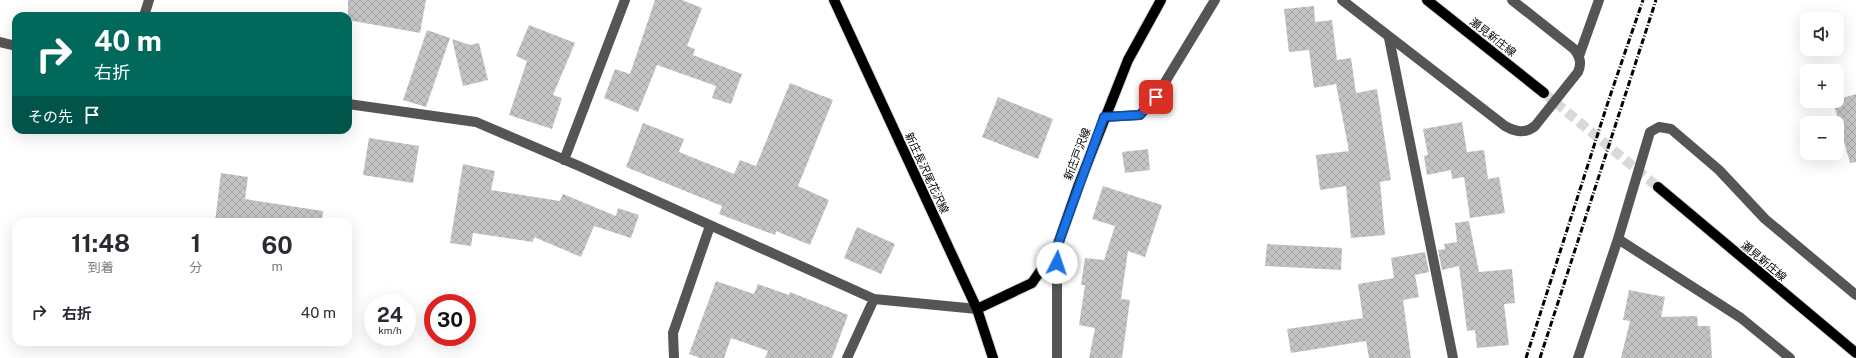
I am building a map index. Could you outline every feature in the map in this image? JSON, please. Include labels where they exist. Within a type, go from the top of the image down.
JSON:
[{"type":"main road","name":"新庄長沢尾花沢線","points":[[834,0],[977,309],[993,358]]},
{"type":"main road","name":"新庄戸沢線","points":[[977,309],[1032,283],[1057,247],[1104,117],[1128,60],[1161,0]]},
{"type":"main road","name":"瀬見新庄線","points":[[1427,0],[1544,93]]},
{"type":"main road","name":"瀬見新庄線","points":[[1658,187],[1856,353]]},
{"type":"street","points":[[145,12],[149,0]]},
{"type":"street","points":[[564,160],[625,0]]},
{"type":"street","points":[[1104,117],[1140,115],[1156,97],[1215,0]]},
{"type":"street","points":[[1342,0],[1389,38],[1505,126],[1522,132],[1529,131],[1535,126],[1578,72],[1581,65],[1579,56],[1574,48],[1512,0]]},
{"type":"street","points":[[1579,56],[1599,0]]},
{"type":"street","points":[[1389,38],[1453,358]]},
{"type":"street","points":[[0,42],[12,45]]},
{"type":"street","points":[[352,105],[476,122],[874,299],[977,309]]},
{"type":"street","points":[[1578,358],[1618,239],[1650,132],[1659,127],[1671,129],[1719,170],[1765,219],[1856,295]]},
{"type":"street","points":[[674,358],[673,333],[710,226]]},
{"type":"street","points":[[1618,239],[1741,318],[1790,358]]},
{"type":"street","points":[[1057,247],[1057,358]]},
{"type":"street","points":[[847,358],[874,299]]},
{"type":"building","points":[[348,0],[426,0],[420,33],[352,21],[352,12],[348,12]]},
{"type":"building","points":[[655,0],[682,0],[702,8],[687,46],[695,49],[693,55],[742,74],[731,104],[712,98],[716,86],[657,65],[638,112],[604,98],[615,69],[630,74]]},
{"type":"building","points":[[1314,6],[1315,22],[1332,20],[1337,60],[1351,58],[1356,93],[1377,89],[1391,180],[1380,182],[1385,235],[1351,238],[1346,186],[1320,190],[1316,155],[1349,151],[1336,84],[1314,88],[1309,50],[1289,52],[1284,9]]},
{"type":"building","points":[[529,25],[575,43],[553,95],[562,98],[552,129],[509,115],[527,61],[516,56]]},
{"type":"building","points":[[427,30],[450,38],[426,107],[403,100]]},
{"type":"building","points":[[452,39],[470,45],[479,43],[488,80],[463,86]]},
{"type":"building","points":[[790,83],[833,100],[798,186],[829,200],[810,245],[776,231],[775,235],[719,214],[722,206],[626,167],[643,123],[684,139],[679,152],[734,174],[740,160],[756,166]]},
{"type":"building","points":[[1856,94],[1856,162],[1850,163],[1844,141],[1844,116],[1837,116],[1835,108],[1844,108],[1844,98]]},
{"type":"building","points":[[998,97],[1053,119],[1038,159],[982,137]]},
{"type":"building","points":[[1462,122],[1467,152],[1484,150],[1488,179],[1499,177],[1505,213],[1470,218],[1464,177],[1452,179],[1451,170],[1427,175],[1424,156],[1428,155],[1423,129]]},
{"type":"building","points":[[369,138],[419,146],[413,183],[363,175]]},
{"type":"building","points":[[1148,149],[1150,170],[1125,173],[1122,152]]},
{"type":"building","points":[[463,164],[495,171],[491,190],[560,201],[563,194],[616,216],[618,208],[639,215],[631,238],[594,226],[581,257],[534,237],[533,242],[473,233],[471,246],[450,243]]},
{"type":"building","points":[[221,173],[248,177],[245,199],[323,211],[322,218],[215,218]]},
{"type":"building","points":[[1103,186],[1162,205],[1145,257],[1128,251],[1121,299],[1130,300],[1122,358],[1089,358],[1095,328],[1079,325],[1085,285],[1081,285],[1085,258],[1104,260],[1115,226],[1092,219]]},
{"type":"building","points":[[1469,221],[1479,272],[1512,269],[1515,303],[1504,304],[1509,345],[1477,348],[1475,330],[1467,331],[1459,266],[1442,270],[1438,250],[1445,249],[1444,244],[1457,242],[1455,223]]},
{"type":"building","points":[[857,227],[895,244],[881,274],[844,258]]},
{"type":"building","points":[[1267,244],[1342,248],[1341,270],[1265,266]]},
{"type":"building","points":[[1425,252],[1429,272],[1415,275],[1419,297],[1403,300],[1411,358],[1369,358],[1366,341],[1291,353],[1287,329],[1363,318],[1358,284],[1394,278],[1391,258]]},
{"type":"building","points":[[716,281],[754,294],[758,284],[789,295],[790,292],[848,315],[832,358],[765,358],[768,351],[731,338],[724,358],[700,358],[689,354]]},
{"type":"building","points":[[1629,290],[1665,297],[1661,317],[1697,316],[1698,326],[1710,326],[1712,358],[1621,358],[1630,321],[1623,320]]},
{"type":"tunnel","points":[[1544,93],[1658,187]]},
{"type":"railway","points":[[1526,358],[1609,99],[1643,0]]},
{"type":"railway","points":[[1540,358],[1656,0]]},
{"type":"route","points":[[1057,263],[1057,247],[1104,117],[1140,115],[1156,97]]}]
